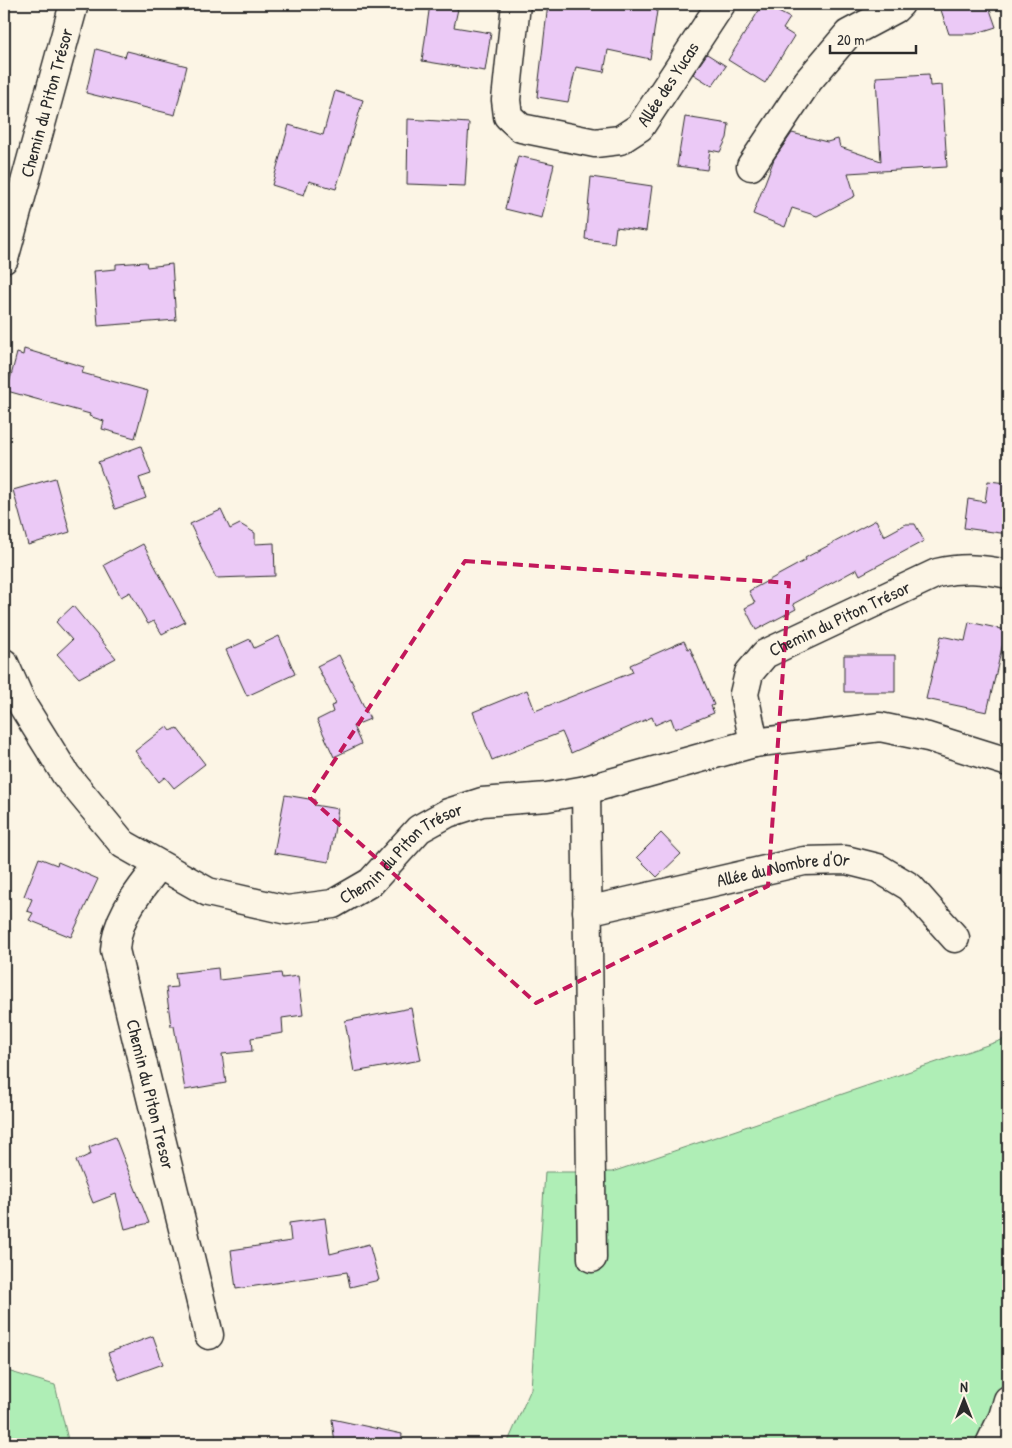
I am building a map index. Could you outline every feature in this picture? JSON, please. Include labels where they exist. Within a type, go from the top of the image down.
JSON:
[{"type":"street","name":"Chemin du Piton Trésor","points":[[4,259],[74,4]]},
{"type":"street","name":"Allée des Yucas","points":[[516,4],[506,100],[508,116],[521,128],[595,143],[620,140],[640,127],[721,4]]},
{"type":"street","points":[[751,166],[808,81],[848,34],[895,9],[900,4]]},
{"type":"street","name":"Chemin du Piton Trésor","points":[[754,743],[744,694],[749,673],[765,654],[938,574],[957,568],[980,568],[1008,574]]},
{"type":"street","name":"Chemin du Piton Trésor","points":[[4,663],[23,706],[66,775],[123,844],[208,892],[287,910],[333,904],[371,882],[419,829],[448,813],[482,802],[547,798],[586,790],[754,743],[880,727],[928,737],[1008,762]]},
{"type":"street","points":[[586,790],[592,1258]]},
{"type":"street","name":"Allée du Nombre d'Or","points":[[587,911],[804,861],[846,860],[878,868],[910,887],[954,938]]},
{"type":"street","name":"Chemin du Piton Tresor","points":[[160,865],[125,911],[116,933],[116,950],[209,1335]]},
{"type":"street","points":[[990,1444],[1004,1417],[1008,1400]]},
{"type":"highlighted area","points":[[465,561],[789,583],[768,886],[536,1003],[310,798]]},
{"type":"green space","points":[[1008,1038],[1008,1444],[507,1444],[531,1389],[545,1172],[612,1172]]},
{"type":"green space","points":[[4,1370],[55,1385],[69,1444],[4,1444]]},
{"type":"building","points":[[430,4],[458,9],[454,27],[491,33],[485,71],[422,61]]},
{"type":"building","points":[[548,4],[658,4],[650,59],[608,50],[604,72],[576,67],[568,102],[537,97]]},
{"type":"building","points":[[763,4],[790,18],[783,29],[794,36],[765,83],[728,60]]},
{"type":"building","points":[[939,4],[988,4],[996,27],[974,34],[949,34]]},
{"type":"building","points":[[96,49],[125,57],[127,51],[187,66],[175,115],[86,93]]},
{"type":"building","points":[[707,54],[726,66],[712,86],[693,74]]},
{"type":"building","points":[[929,74],[930,86],[942,85],[947,167],[848,173],[855,196],[817,216],[792,208],[785,227],[753,214],[774,159],[792,133],[827,142],[838,139],[840,147],[881,161],[876,77]]},
{"type":"building","points":[[335,91],[363,100],[336,189],[309,181],[304,195],[272,185],[289,125],[323,135]]},
{"type":"building","points":[[685,117],[729,124],[727,138],[720,152],[710,150],[707,170],[677,166]]},
{"type":"building","points":[[408,119],[469,123],[465,186],[407,184]]},
{"type":"building","points":[[518,156],[554,164],[542,218],[505,209]]},
{"type":"building","points":[[591,177],[652,186],[646,231],[616,227],[614,243],[585,239]]},
{"type":"building","points":[[146,262],[147,267],[172,264],[176,320],[98,326],[94,271],[116,269],[116,264]]},
{"type":"building","points":[[24,349],[84,367],[82,373],[148,391],[135,438],[102,429],[104,421],[89,416],[90,414],[7,391],[17,353],[23,355]]},
{"type":"building","points":[[141,446],[151,474],[139,478],[146,498],[115,509],[98,462]]},
{"type":"building","points":[[55,478],[70,532],[28,545],[13,490]]},
{"type":"building","points":[[988,481],[1008,483],[1008,534],[964,528],[968,499],[985,502]]},
{"type":"building","points":[[221,510],[230,529],[240,524],[255,533],[255,544],[274,543],[275,576],[216,578],[190,524]]},
{"type":"building","points":[[876,520],[884,536],[906,524],[915,524],[924,541],[860,575],[857,569],[793,604],[796,609],[756,630],[745,608],[755,603],[749,591]]},
{"type":"building","points":[[143,544],[185,622],[162,634],[154,621],[148,624],[130,592],[121,597],[104,565]]},
{"type":"building","points":[[73,606],[116,658],[79,678],[57,654],[72,640],[56,622]]},
{"type":"building","points":[[969,622],[1006,630],[987,712],[926,699],[941,636],[965,641]]},
{"type":"building","points":[[279,636],[295,674],[247,696],[226,650],[250,639],[254,648]]},
{"type":"building","points":[[684,641],[688,649],[690,648],[714,705],[711,706],[714,713],[675,729],[671,718],[655,725],[652,717],[571,753],[562,732],[492,760],[473,712],[527,690],[535,711],[633,672],[630,665]]},
{"type":"building","points":[[339,655],[370,719],[353,726],[361,744],[334,757],[317,720],[333,712],[331,706],[336,704],[317,666]]},
{"type":"building","points":[[844,655],[895,655],[895,692],[844,692]]},
{"type":"building","points":[[167,726],[171,731],[177,728],[205,764],[174,788],[165,777],[159,782],[135,751]]},
{"type":"building","points":[[285,795],[315,800],[314,805],[338,809],[329,862],[274,853]]},
{"type":"building","points":[[661,833],[681,854],[657,877],[637,857]]},
{"type":"building","points":[[39,858],[57,865],[58,862],[98,879],[71,937],[29,920],[33,913],[27,911],[32,899],[24,896]]},
{"type":"building","points":[[218,968],[219,980],[281,973],[282,978],[298,976],[303,1015],[282,1018],[283,1033],[251,1038],[252,1051],[222,1054],[226,1083],[185,1090],[174,1026],[171,1026],[166,988],[177,987],[175,973]]},
{"type":"building","points":[[411,1008],[421,1060],[354,1072],[345,1021]]},
{"type":"building","points":[[115,1137],[149,1223],[125,1229],[116,1194],[93,1203],[76,1161],[91,1154],[89,1147]]},
{"type":"building","points":[[325,1218],[330,1254],[369,1244],[379,1280],[350,1287],[347,1272],[236,1289],[231,1250],[291,1241],[289,1223]]},
{"type":"building","points":[[153,1336],[163,1364],[119,1380],[108,1353]]},
{"type":"building","points":[[332,1419],[402,1434],[401,1444],[335,1444]]}]
